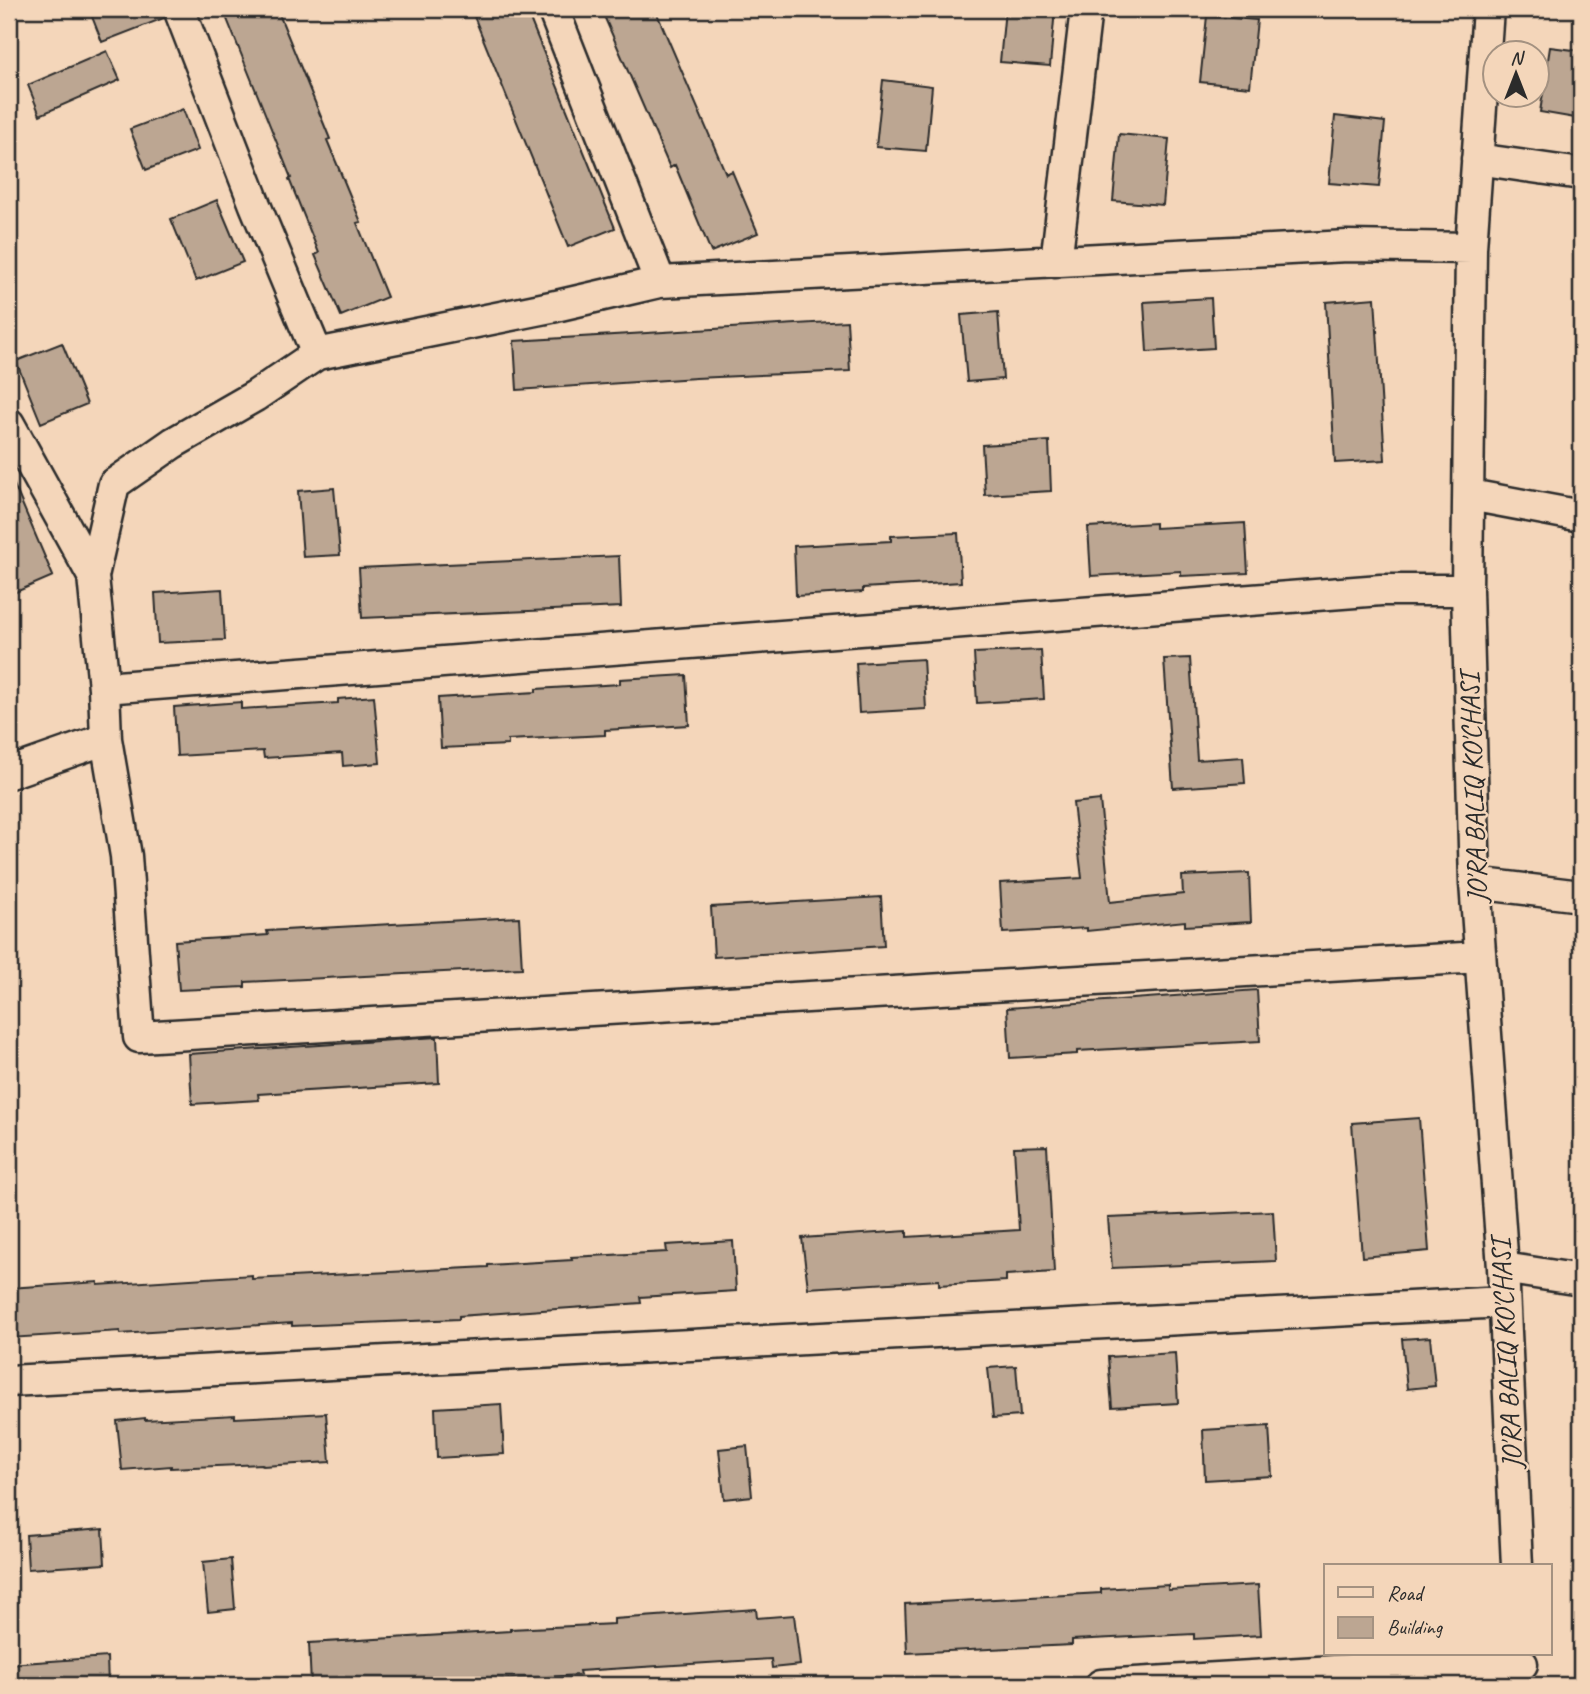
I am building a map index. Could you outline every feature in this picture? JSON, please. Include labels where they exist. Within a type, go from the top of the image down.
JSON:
[{"type":"street","points":[[179,9],[255,205],[317,354]]},
{"type":"street","points":[[553,9],[660,282]]},
{"type":"street","points":[[1056,262],[1086,9]]},
{"type":"street","name":"JO'RA BALIQ KO'CHASI","points":[[1488,9],[1471,248],[1467,590],[1475,883],[1503,1268],[1517,1564]]},
{"type":"street","points":[[1476,159],[1581,174]]},
{"type":"street","points":[[1471,248],[1347,246],[660,282],[317,354],[255,396],[173,443],[114,484],[93,576],[104,688],[106,740],[126,856],[139,1037],[1480,957]]},
{"type":"street","points":[[9,424],[93,576]]},
{"type":"street","points":[[1470,495],[1581,516]]},
{"type":"street","points":[[104,688],[1381,590],[1467,590]]},
{"type":"street","points":[[9,773],[106,740]]},
{"type":"street","points":[[1475,883],[1581,896]]},
{"type":"street","points":[[1503,1268],[1581,1280]]},
{"type":"street","points":[[9,1381],[1504,1302]]},
{"type":"street","points":[[1101,1685],[1351,1670],[1522,1668]]},
{"type":"building","points":[[89,9],[162,9],[164,18],[102,42]]},
{"type":"building","points":[[223,9],[277,9],[330,139],[327,140],[361,222],[357,223],[387,297],[341,316],[315,255],[319,253],[289,179],[291,178]]},
{"type":"building","points":[[471,9],[526,9],[615,228],[568,247]]},
{"type":"building","points":[[601,9],[655,9],[726,174],[732,171],[758,233],[711,252],[675,165],[670,168]]},
{"type":"building","points":[[1005,9],[1055,9],[1050,66],[1000,62]]},
{"type":"building","points":[[1207,16],[1257,20],[1250,87],[1200,82]]},
{"type":"building","points":[[1552,47],[1581,51],[1581,119],[1540,112],[1541,108],[1552,108]]},
{"type":"building","points":[[107,51],[120,80],[40,115],[28,85]]},
{"type":"building","points":[[883,80],[932,86],[926,151],[876,147]]},
{"type":"building","points":[[183,109],[198,150],[146,170],[130,129]]},
{"type":"building","points":[[1335,116],[1385,122],[1379,187],[1329,183]]},
{"type":"building","points":[[1119,134],[1169,139],[1163,205],[1113,201]]},
{"type":"building","points":[[217,200],[243,262],[196,281],[171,219]]},
{"type":"building","points":[[1211,298],[1214,348],[1147,352],[1144,302]]},
{"type":"building","points":[[1375,298],[1385,460],[1335,463],[1326,302]]},
{"type":"building","points":[[998,312],[1003,379],[967,382],[961,315]]},
{"type":"building","points":[[847,321],[850,371],[517,390],[514,341]]},
{"type":"building","points":[[62,343],[87,404],[41,423],[16,361]]},
{"type":"building","points":[[1049,441],[1051,491],[985,495],[982,445]]},
{"type":"building","points":[[9,473],[53,576],[9,595]]},
{"type":"building","points":[[334,488],[340,555],[303,557],[298,491]]},
{"type":"building","points":[[1155,523],[1155,528],[1245,523],[1248,573],[1181,576],[1181,571],[1091,576],[1088,527]]},
{"type":"building","points":[[958,533],[961,582],[863,588],[863,592],[796,596],[794,546],[891,541],[891,536]]},
{"type":"building","points":[[619,556],[621,607],[362,618],[359,568]]},
{"type":"building","points":[[222,589],[225,640],[158,643],[155,593]]},
{"type":"building","points":[[1041,650],[1044,699],[977,703],[974,653]]},
{"type":"building","points":[[1190,658],[1197,760],[1243,757],[1245,783],[1173,788],[1164,659]]},
{"type":"building","points":[[923,659],[926,709],[859,713],[856,663]]},
{"type":"building","points":[[686,675],[689,725],[605,730],[605,735],[508,740],[508,745],[441,748],[438,698],[536,692],[536,689],[620,684],[620,679]]},
{"type":"building","points":[[374,696],[380,763],[343,766],[342,753],[264,758],[263,751],[177,756],[174,707],[241,702],[241,709],[338,703],[338,699]]},
{"type":"building","points":[[1100,800],[1110,902],[1183,894],[1182,876],[1249,873],[1251,922],[1185,926],[1185,921],[1087,931],[1087,928],[1003,933],[1000,883],[1082,878],[1073,803]]},
{"type":"building","points":[[881,897],[884,946],[714,957],[711,907]]},
{"type":"building","points":[[519,917],[522,968],[245,982],[245,987],[179,990],[175,941],[268,935],[267,931]]},
{"type":"building","points":[[1257,990],[1260,1041],[1077,1051],[1077,1054],[1010,1058],[1007,1008]]},
{"type":"building","points":[[437,1037],[439,1083],[258,1094],[259,1100],[192,1104],[189,1054]]},
{"type":"building","points":[[1419,1118],[1429,1251],[1362,1257],[1352,1123]]},
{"type":"building","points":[[1047,1146],[1054,1272],[1006,1275],[1006,1281],[939,1285],[939,1280],[808,1288],[802,1238],[907,1231],[907,1237],[1019,1230],[1014,1147]]},
{"type":"building","points":[[1273,1211],[1276,1261],[1112,1268],[1108,1218]]},
{"type":"building","points":[[733,1241],[736,1291],[640,1297],[641,1303],[459,1316],[459,1319],[292,1326],[292,1323],[9,1338],[9,1288],[252,1275],[252,1279],[488,1267],[572,1260],[571,1257],[667,1252],[666,1245]]},
{"type":"building","points":[[1430,1337],[1435,1386],[1407,1389],[1402,1339]]},
{"type":"building","points":[[1175,1353],[1178,1403],[1112,1407],[1108,1357]]},
{"type":"building","points":[[1016,1366],[1020,1416],[993,1418],[988,1368]]},
{"type":"building","points":[[501,1404],[504,1454],[437,1458],[435,1408]]},
{"type":"building","points":[[326,1413],[330,1462],[263,1466],[171,1466],[122,1470],[117,1421]]},
{"type":"building","points":[[1269,1426],[1272,1476],[1205,1480],[1203,1430]]},
{"type":"building","points":[[747,1446],[752,1496],[724,1499],[719,1449]]},
{"type":"building","points":[[103,1529],[105,1564],[28,1569],[26,1535]]},
{"type":"building","points":[[231,1559],[235,1609],[208,1612],[203,1562]]},
{"type":"building","points":[[1168,1585],[1168,1590],[1258,1585],[1261,1635],[1194,1639],[1194,1634],[1072,1640],[1072,1645],[907,1653],[905,1604],[1101,1593],[1101,1589]]},
{"type":"building","points":[[756,1609],[757,1618],[794,1615],[800,1665],[772,1668],[771,1659],[579,1671],[580,1675],[477,1681],[477,1684],[311,1685],[309,1643],[614,1624],[614,1619]]},
{"type":"building","points":[[107,1657],[108,1685],[9,1685],[9,1664]]}]
